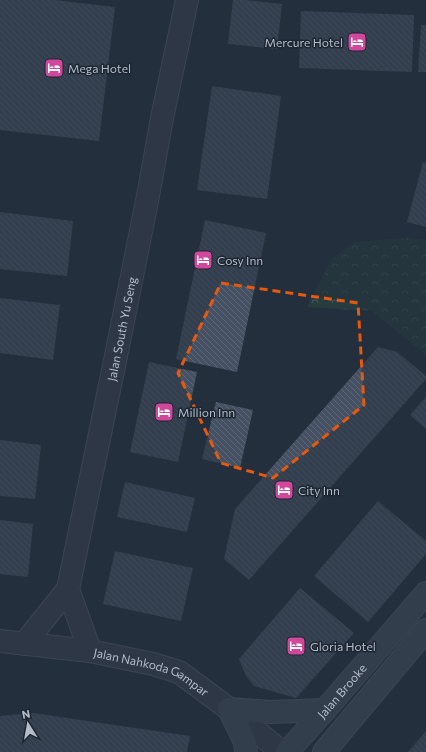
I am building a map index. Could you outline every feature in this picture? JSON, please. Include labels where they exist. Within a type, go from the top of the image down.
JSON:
[{"type":"main road","name":"Jalan Brooke","points":[[288,752],[426,593]]},
{"type":"main road","points":[[324,752],[426,630]]},
{"type":"main road","points":[[246,752],[245,742],[229,710],[271,712],[325,710]]},
{"type":"street","name":"Jalan South Yu Seng","points":[[24,644],[68,589],[187,0]]},
{"type":"street","points":[[68,589],[90,651]]},
{"type":"street","name":"Jalan Nahkoda Gampar","points":[[0,641],[90,651],[153,664],[179,672],[282,752]]},
{"type":"highlighted area","points":[[221,283],[358,303],[364,405],[273,478],[221,463],[178,373]]},
{"type":"green space","points":[[407,238],[426,240],[426,355],[372,311],[307,307],[331,260],[354,242]]},
{"type":"building","name":"Mega Hotel","points":[[0,0],[55,0],[115,7],[99,141],[0,130]]},
{"type":"building","points":[[233,0],[282,4],[277,49],[228,44]]},
{"type":"building","name":"Mercure Hotel","points":[[301,11],[414,15],[412,72],[299,68]]},
{"type":"building","points":[[421,25],[426,25],[426,72],[418,72]]},
{"type":"building","points":[[212,86],[281,96],[267,199],[197,190]]},
{"type":"building","points":[[423,162],[426,163],[426,227],[407,222]]},
{"type":"building","points":[[0,212],[73,221],[67,276],[0,269]]},
{"type":"building","points":[[205,220],[266,233],[237,372],[176,359]]},
{"type":"building","points":[[0,298],[60,305],[53,360],[0,353]]},
{"type":"building","points":[[378,347],[397,352],[426,376],[426,379],[249,580],[224,559],[235,509]]},
{"type":"building","name":"Million Inn","points":[[149,362],[197,372],[178,462],[130,452]]},
{"type":"building","points":[[426,397],[426,429],[410,415]]},
{"type":"building","points":[[216,402],[253,410],[240,468],[202,459]]},
{"type":"building","points":[[0,440],[41,445],[35,499],[0,496]]},
{"type":"building","points":[[125,482],[195,498],[187,532],[117,517]]},
{"type":"building","points":[[378,501],[426,541],[426,554],[368,622],[314,576]]},
{"type":"building","points":[[0,520],[33,524],[28,577],[0,574]]},
{"type":"building","points":[[115,551],[193,568],[181,621],[103,604]]},
{"type":"building","name":"Gloria Hotel","points":[[300,588],[354,633],[296,698],[254,686],[246,676],[239,659]]},
{"type":"building","points":[[33,713],[190,736],[187,752],[0,752],[0,716]]},
{"type":"building","points":[[426,731],[426,752],[408,752]]},
{"type":"place","name":"Mercure Hotel","points":[[357,42]]},
{"type":"place","name":"Mega Hotel","points":[[54,68]]},
{"type":"place","name":"Cosy Inn","points":[[203,260]]},
{"type":"place","name":"Million Inn","points":[[164,412]]},
{"type":"place","name":"City Inn","points":[[284,490]]},
{"type":"place","name":"Gloria Hotel","points":[[296,646]]}]
